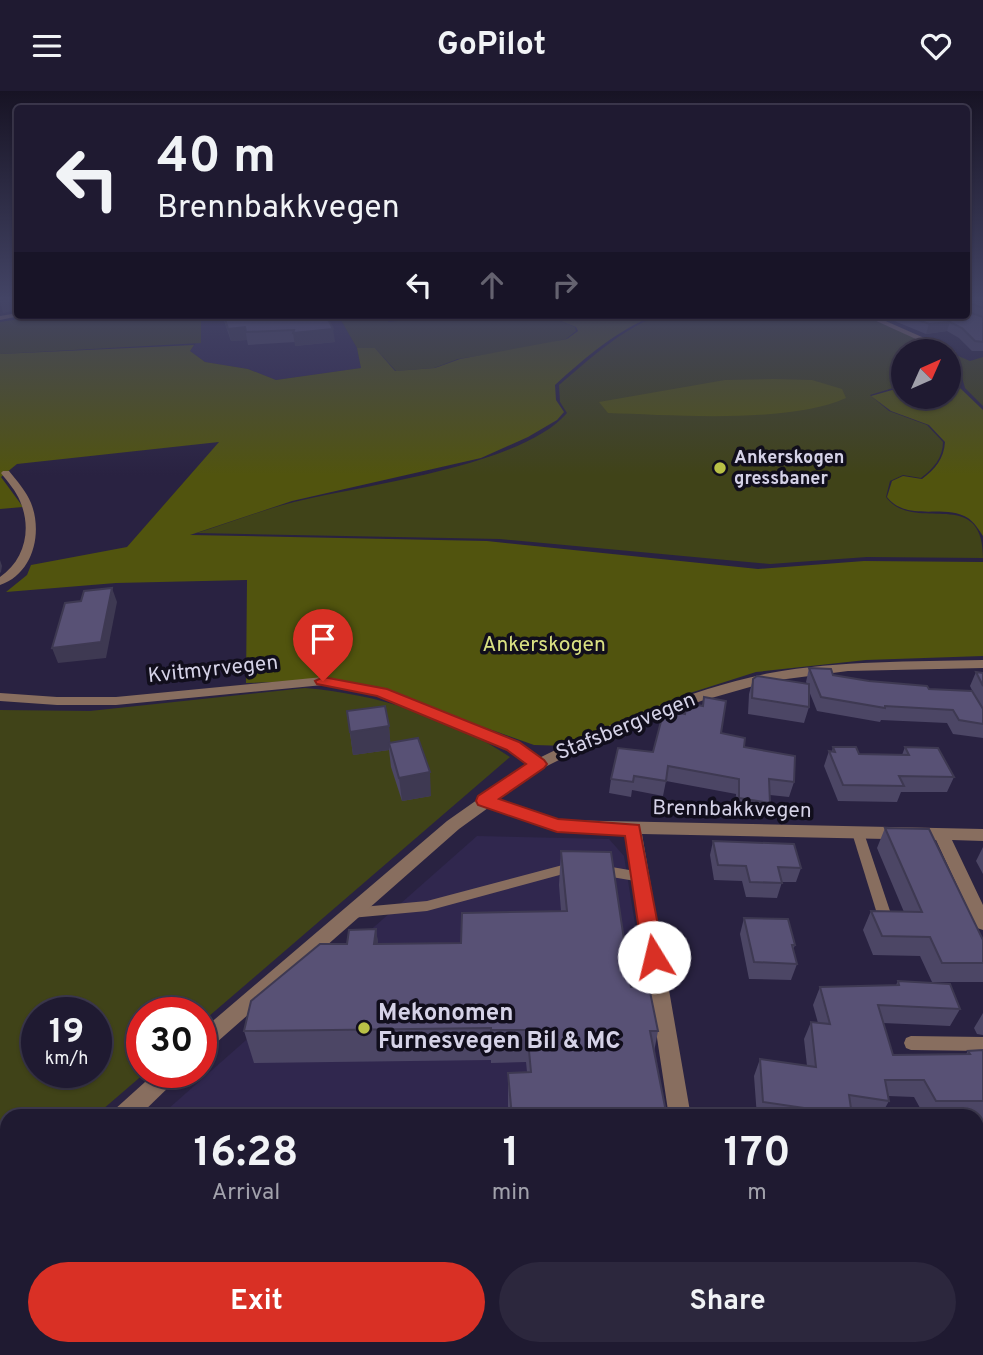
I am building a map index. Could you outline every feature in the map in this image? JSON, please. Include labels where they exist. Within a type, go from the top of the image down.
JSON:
[{"type":"street","points":[[0,582],[16,573],[29,553],[30,516],[24,498],[6,473]]},
{"type":"street","name":"Stafsbergvegen","points":[[217,1030],[453,825],[538,764],[584,742],[696,698],[769,677],[848,667],[983,664]]},
{"type":"street","name":"Kvitmyrvegen","points":[[0,697],[116,701],[323,681],[381,692],[513,746],[538,764]]},
{"type":"street","name":"Brennbakkvegen","points":[[484,801],[557,826],[983,835]]},
{"type":"street","points":[[633,829],[679,1109]]},
{"type":"street","points":[[941,834],[983,923]]},
{"type":"street","points":[[131,1109],[153,1088]]},
{"type":"lane","points":[[858,833],[886,920]]},
{"type":"lane","points":[[351,913],[427,906],[577,866],[640,877]]},
{"type":"lane","points":[[911,1042],[983,1044]]},
{"type":"shaded area","points":[[198,357],[359,357],[361,368],[276,380],[248,369],[205,362]]},
{"type":"shaded area","points":[[477,836],[609,839],[624,856],[665,1109],[168,1109],[192,1088],[217,1088],[217,1066]]},
{"type":"green space","name":"Ankerskogen","points":[[0,357],[198,357],[205,362],[248,369],[276,380],[361,368],[359,357],[383,357],[395,371],[435,368],[460,359],[588,357],[555,385],[556,400],[564,412],[557,420],[528,437],[481,458],[292,501],[190,535],[487,541],[758,569],[864,561],[983,562],[983,656],[866,660],[756,672],[690,693],[568,746],[534,745],[365,685],[327,680],[246,683],[247,580],[116,583],[6,592],[27,575],[31,565],[127,547],[219,442],[17,464],[1,477],[23,507],[0,509]]},
{"type":"green space","points":[[383,357],[471,357],[434,368],[396,371]]},
{"type":"green space","points":[[592,357],[891,357],[891,389],[870,395],[889,411],[927,425],[943,442],[943,448],[937,463],[921,478],[903,475],[890,481],[886,497],[898,507],[913,512],[960,516],[972,523],[980,536],[983,558],[867,557],[770,564],[500,539],[197,533],[282,505],[479,460],[515,447],[545,431],[567,413],[560,402],[559,385]]},
{"type":"green space","points":[[961,357],[970,361],[983,357],[983,406],[965,388],[961,374]]},
{"type":"green space","points":[[725,380],[812,380],[842,389],[846,398],[794,412],[730,416],[608,413],[599,402]]},
{"type":"green space","points":[[961,389],[983,410],[983,536],[968,518],[948,512],[905,509],[895,505],[887,497],[892,481],[903,476],[922,479],[931,471],[941,459],[945,442],[929,425],[891,411],[871,396],[891,390],[891,409],[961,409]]},
{"type":"green space","points":[[305,688],[359,696],[412,710],[463,730],[510,757],[217,1009],[217,997],[126,997],[128,1088],[103,1109],[0,1109],[0,710],[90,711]]},
{"type":"building","points":[[112,588],[101,642],[52,648],[65,603],[81,601],[84,591]]},
{"type":"building","points":[[809,668],[831,669],[833,675],[869,681],[927,686],[929,689],[972,691],[983,709],[983,724],[959,720],[953,710],[885,708],[821,697]]},
{"type":"building","points":[[976,672],[983,673],[983,686]]},
{"type":"building","points":[[757,676],[809,684],[809,707],[752,698],[753,679]]},
{"type":"building","points":[[704,697],[726,701],[721,733],[745,738],[744,747],[795,756],[794,782],[769,779],[770,803],[739,798],[739,779],[668,766],[666,781],[634,776],[633,782],[611,779],[618,748],[653,752],[664,710],[685,714],[687,703],[703,706]]},
{"type":"building","points":[[385,706],[389,726],[350,732],[347,711]]},
{"type":"building","points":[[418,738],[430,772],[399,778],[389,743]]},
{"type":"building","points":[[833,747],[856,747],[859,754],[909,755],[905,747],[938,748],[954,777],[899,776],[904,786],[843,785],[829,751],[835,752]]},
{"type":"building","points":[[885,828],[929,829],[983,940],[983,963],[942,963],[930,937],[882,936],[871,911],[922,912]]},
{"type":"building","points":[[713,841],[794,844],[801,868],[778,867],[782,883],[750,882],[746,866],[718,865]]},
{"type":"building","points":[[561,851],[611,852],[631,987],[649,987],[658,1031],[650,1031],[665,1109],[511,1109],[508,1073],[531,1072],[527,1030],[491,1028],[244,1031],[251,1001],[320,944],[347,944],[349,930],[376,929],[374,944],[461,943],[462,913],[567,911]]},
{"type":"building","points":[[744,918],[788,919],[797,964],[754,962]]},
{"type":"building","points":[[898,981],[950,984],[960,1009],[878,1005],[893,1055],[970,1054],[968,1051],[983,1050],[983,1101],[936,1101],[924,1080],[885,1080],[889,1101],[849,1095],[851,1109],[811,1109],[763,1102],[760,1059],[816,1067],[811,1022],[830,1024],[820,987],[899,985]]},
{"type":"place","name":"Ankerskogen gressbaner","points":[[720,468]]},
{"type":"place","name":"Mekonomen Furnesvegen Bil & MC","points":[[364,1028]]},
{"type":"route","points":[[323,681],[381,692],[513,746],[538,764],[484,801],[557,826],[633,829],[654,957]]}]
